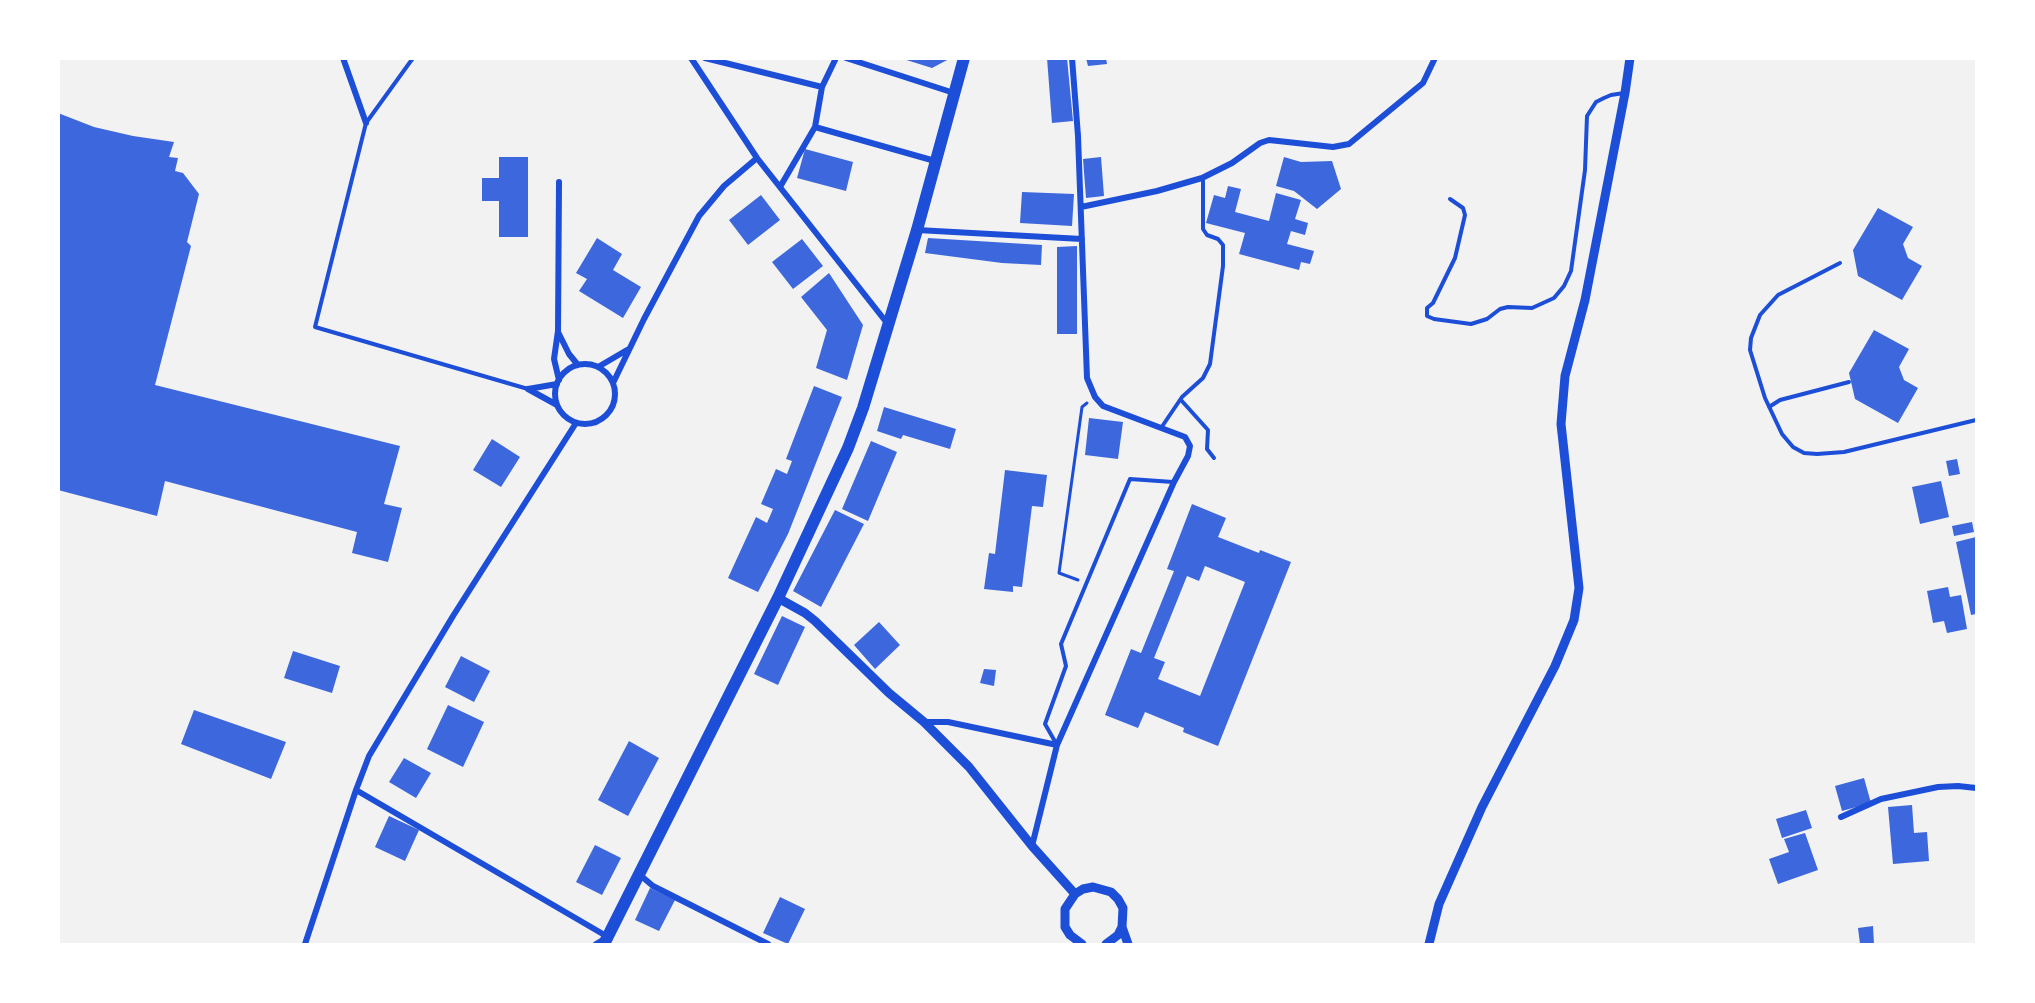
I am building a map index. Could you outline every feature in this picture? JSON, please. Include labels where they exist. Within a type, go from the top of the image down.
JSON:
[{"type":"main road","points":[[606,941],[780,595],[848,448],[863,408],[917,230],[964,58]]},
{"type":"street","points":[[344,58],[366,123]]},
{"type":"street","points":[[691,58],[757,158],[889,324]]},
{"type":"street","points":[[705,58],[822,87]]},
{"type":"street","points":[[780,187],[815,127],[822,87],[836,58]]},
{"type":"street","points":[[846,58],[955,93]]},
{"type":"street","points":[[1032,846],[1057,745],[1174,482],[1188,456],[1190,446],[1185,437],[1103,406],[1095,397],[1087,378],[1081,207],[1072,58]]},
{"type":"street","points":[[1081,207],[1202,179],[1232,163],[1260,143],[1269,140],[1333,147],[1349,144],[1424,83],[1435,58]]},
{"type":"street","points":[[1429,945],[1439,904],[1482,807],[1555,666],[1574,620],[1579,588],[1561,424],[1565,376],[1585,300],[1630,58]]},
{"type":"street","points":[[815,127],[935,161]]},
{"type":"street","points":[[612,383],[699,216],[724,186],[757,158]]},
{"type":"street","points":[[558,382],[554,359],[558,331],[559,182]]},
{"type":"street","points":[[917,230],[1082,239]]},
{"type":"street","points":[[558,331],[569,354],[578,365]]},
{"type":"street","points":[[598,367],[628,350]]},
{"type":"street","points":[[528,389],[557,405],[568,419],[586,424],[595,423],[604,418],[614,402],[615,392],[604,371],[588,364],[578,365],[564,374],[558,382],[555,391],[557,405]]},
{"type":"street","points":[[528,389],[558,382]]},
{"type":"street","points":[[305,945],[369,756],[429,656],[576,423]]},
{"type":"street","points":[[780,595],[815,621],[969,767],[1032,846],[1075,894]]},
{"type":"street","points":[[924,722],[948,722],[1057,745]]},
{"type":"street","points":[[1841,817],[1881,799],[1915,791],[1948,786],[1977,788]]},
{"type":"street","points":[[356,790],[606,941]]},
{"type":"street","points":[[639,874],[653,886],[768,945]]},
{"type":"street","points":[[1082,945],[1070,935],[1064,918],[1065,909],[1075,894],[1093,887],[1111,892],[1118,899],[1123,908],[1122,927],[1128,945]]},
{"type":"street","points":[[1106,945],[1118,935],[1122,927]]},
{"type":"street","points":[[596,945],[606,941]]},
{"type":"lane","points":[[413,58],[366,123],[315,327],[528,389]]},
{"type":"lane","points":[[1450,199],[1463,207],[1465,215],[1455,258],[1433,303],[1427,308],[1427,316],[1471,324],[1487,319],[1500,309],[1508,307],[1532,309],[1554,298],[1564,286],[1571,271],[1585,170],[1587,116],[1596,102],[1611,95],[1625,93]]},
{"type":"lane","points":[[1161,428],[1181,400],[1203,378],[1210,364],[1223,245],[1218,238],[1207,236],[1203,229],[1202,179]]},
{"type":"lane","points":[[1839,264],[1778,295],[1760,315],[1751,338],[1750,350],[1769,407],[1782,434],[1793,447],[1804,453],[1844,452],[1977,420]]},
{"type":"lane","points":[[1769,407],[1780,400],[1849,382]]},
{"type":"lane","points":[[1181,400],[1208,430],[1207,449],[1214,458]]},
{"type":"lane","points":[[1057,745],[1045,724],[1066,666],[1061,644],[1130,479],[1174,482]]},
{"type":"path","points":[[1086,583],[1059,573],[1082,407],[1095,397]]},
{"type":"building","points":[[900,58],[951,58],[932,68]]},
{"type":"building","points":[[1047,58],[1067,58],[1073,121],[1052,123]]},
{"type":"building","points":[[1086,58],[1106,58],[1107,64],[1088,66]]},
{"type":"building","points":[[58,113],[94,127],[174,142],[169,157],[178,158],[175,171],[183,173],[199,194],[187,242],[191,246],[155,385],[400,446],[384,504],[402,508],[388,562],[352,553],[357,532],[165,481],[157,516],[58,490]]},
{"type":"building","points":[[805,149],[853,162],[846,191],[797,178]]},
{"type":"building","points":[[499,157],[528,157],[528,237],[499,237],[499,201],[482,201],[482,178],[499,178]]},
{"type":"building","points":[[1101,157],[1104,196],[1086,198],[1083,159]]},
{"type":"building","points":[[1284,157],[1301,162],[1332,161],[1341,189],[1317,209],[1294,191],[1276,186]]},
{"type":"building","points":[[1228,186],[1241,189],[1235,212],[1269,221],[1276,193],[1301,200],[1295,219],[1308,223],[1305,235],[1291,231],[1287,244],[1314,251],[1310,264],[1301,262],[1299,270],[1239,254],[1245,233],[1206,223],[1214,195],[1225,198]]},
{"type":"building","points":[[1022,192],[1074,194],[1072,226],[1020,223]]},
{"type":"building","points":[[761,195],[780,220],[748,245],[729,220]]},
{"type":"building","points":[[1878,208],[1913,227],[1903,244],[1908,258],[1922,266],[1902,300],[1858,276],[1853,250]]},
{"type":"building","points":[[597,238],[622,254],[613,270],[641,287],[623,318],[579,291],[587,279],[576,273]]},
{"type":"building","points":[[928,238],[1042,245],[1041,265],[1002,263],[925,253]]},
{"type":"building","points":[[802,239],[823,266],[793,289],[772,262]]},
{"type":"building","points":[[1077,246],[1077,334],[1057,334],[1057,247]]},
{"type":"building","points":[[829,273],[863,325],[847,380],[816,368],[827,330],[801,297]]},
{"type":"building","points":[[1874,330],[1909,349],[1899,367],[1904,380],[1918,388],[1898,423],[1855,399],[1849,373]]},
{"type":"building","points":[[814,386],[842,397],[788,534],[758,592],[728,578],[756,517],[767,523],[773,509],[761,504],[776,469],[787,474],[792,461],[786,459]]},
{"type":"building","points":[[884,407],[956,429],[950,449],[903,435],[901,439],[877,431]]},
{"type":"building","points":[[1089,418],[1123,422],[1118,459],[1085,455]]},
{"type":"building","points":[[492,439],[520,457],[501,487],[473,470]]},
{"type":"building","points":[[871,441],[897,452],[868,521],[842,509]]},
{"type":"building","points":[[1957,459],[1960,474],[1949,476],[1946,461]]},
{"type":"building","points":[[1005,470],[1047,475],[1043,507],[1032,506],[1022,587],[1013,586],[1013,592],[984,589],[989,553],[995,554]]},
{"type":"building","points":[[1941,481],[1949,517],[1920,524],[1912,487]]},
{"type":"building","points":[[1192,504],[1226,518],[1218,537],[1259,553],[1260,550],[1291,562],[1218,746],[1183,732],[1184,728],[1145,712],[1138,728],[1105,715],[1131,649],[1141,653],[1174,571],[1167,569]],"holes":[[[1205,566],[1245,582],[1200,696],[1158,679],[1165,662],[1154,658],[1187,576],[1199,581]]]},
{"type":"building","points":[[835,510],[864,524],[821,607],[793,591]]},
{"type":"building","points":[[1972,522],[1974,532],[1954,536],[1952,526]]},
{"type":"building","points":[[1976,537],[1976,614],[1971,615],[1956,542]]},
{"type":"building","points":[[1948,587],[1950,597],[1961,595],[1967,629],[1947,633],[1944,621],[1933,623],[1927,591]]},
{"type":"building","points":[[782,616],[805,627],[778,685],[754,674]]},
{"type":"building","points":[[879,622],[900,645],[875,669],[854,645]]},
{"type":"building","points":[[293,651],[340,666],[332,693],[284,678]]},
{"type":"building","points":[[461,656],[490,671],[474,702],[445,687]]},
{"type":"building","points":[[984,669],[996,670],[994,686],[980,683]]},
{"type":"building","points":[[448,705],[484,722],[463,767],[427,749]]},
{"type":"building","points":[[194,710],[286,742],[271,779],[181,744]]},
{"type":"building","points":[[629,741],[659,758],[628,816],[598,800]]},
{"type":"building","points":[[404,758],[431,773],[416,798],[389,782]]},
{"type":"building","points":[[1864,778],[1871,803],[1842,811],[1835,786]]},
{"type":"building","points":[[1912,805],[1914,833],[1927,832],[1929,861],[1893,864],[1888,807]]},
{"type":"building","points":[[1806,810],[1812,828],[1782,838],[1776,819]]},
{"type":"building","points":[[389,816],[419,830],[405,861],[375,847]]},
{"type":"building","points":[[1805,833],[1818,870],[1778,884],[1769,859],[1789,852],[1784,839]]},
{"type":"building","points":[[595,845],[621,858],[602,895],[576,882]]},
{"type":"building","points":[[650,888],[675,900],[659,931],[635,920]]},
{"type":"building","points":[[780,897],[805,909],[788,944],[763,933]]},
{"type":"building","points":[[1873,926],[1874,944],[1860,944],[1858,928]]}]
